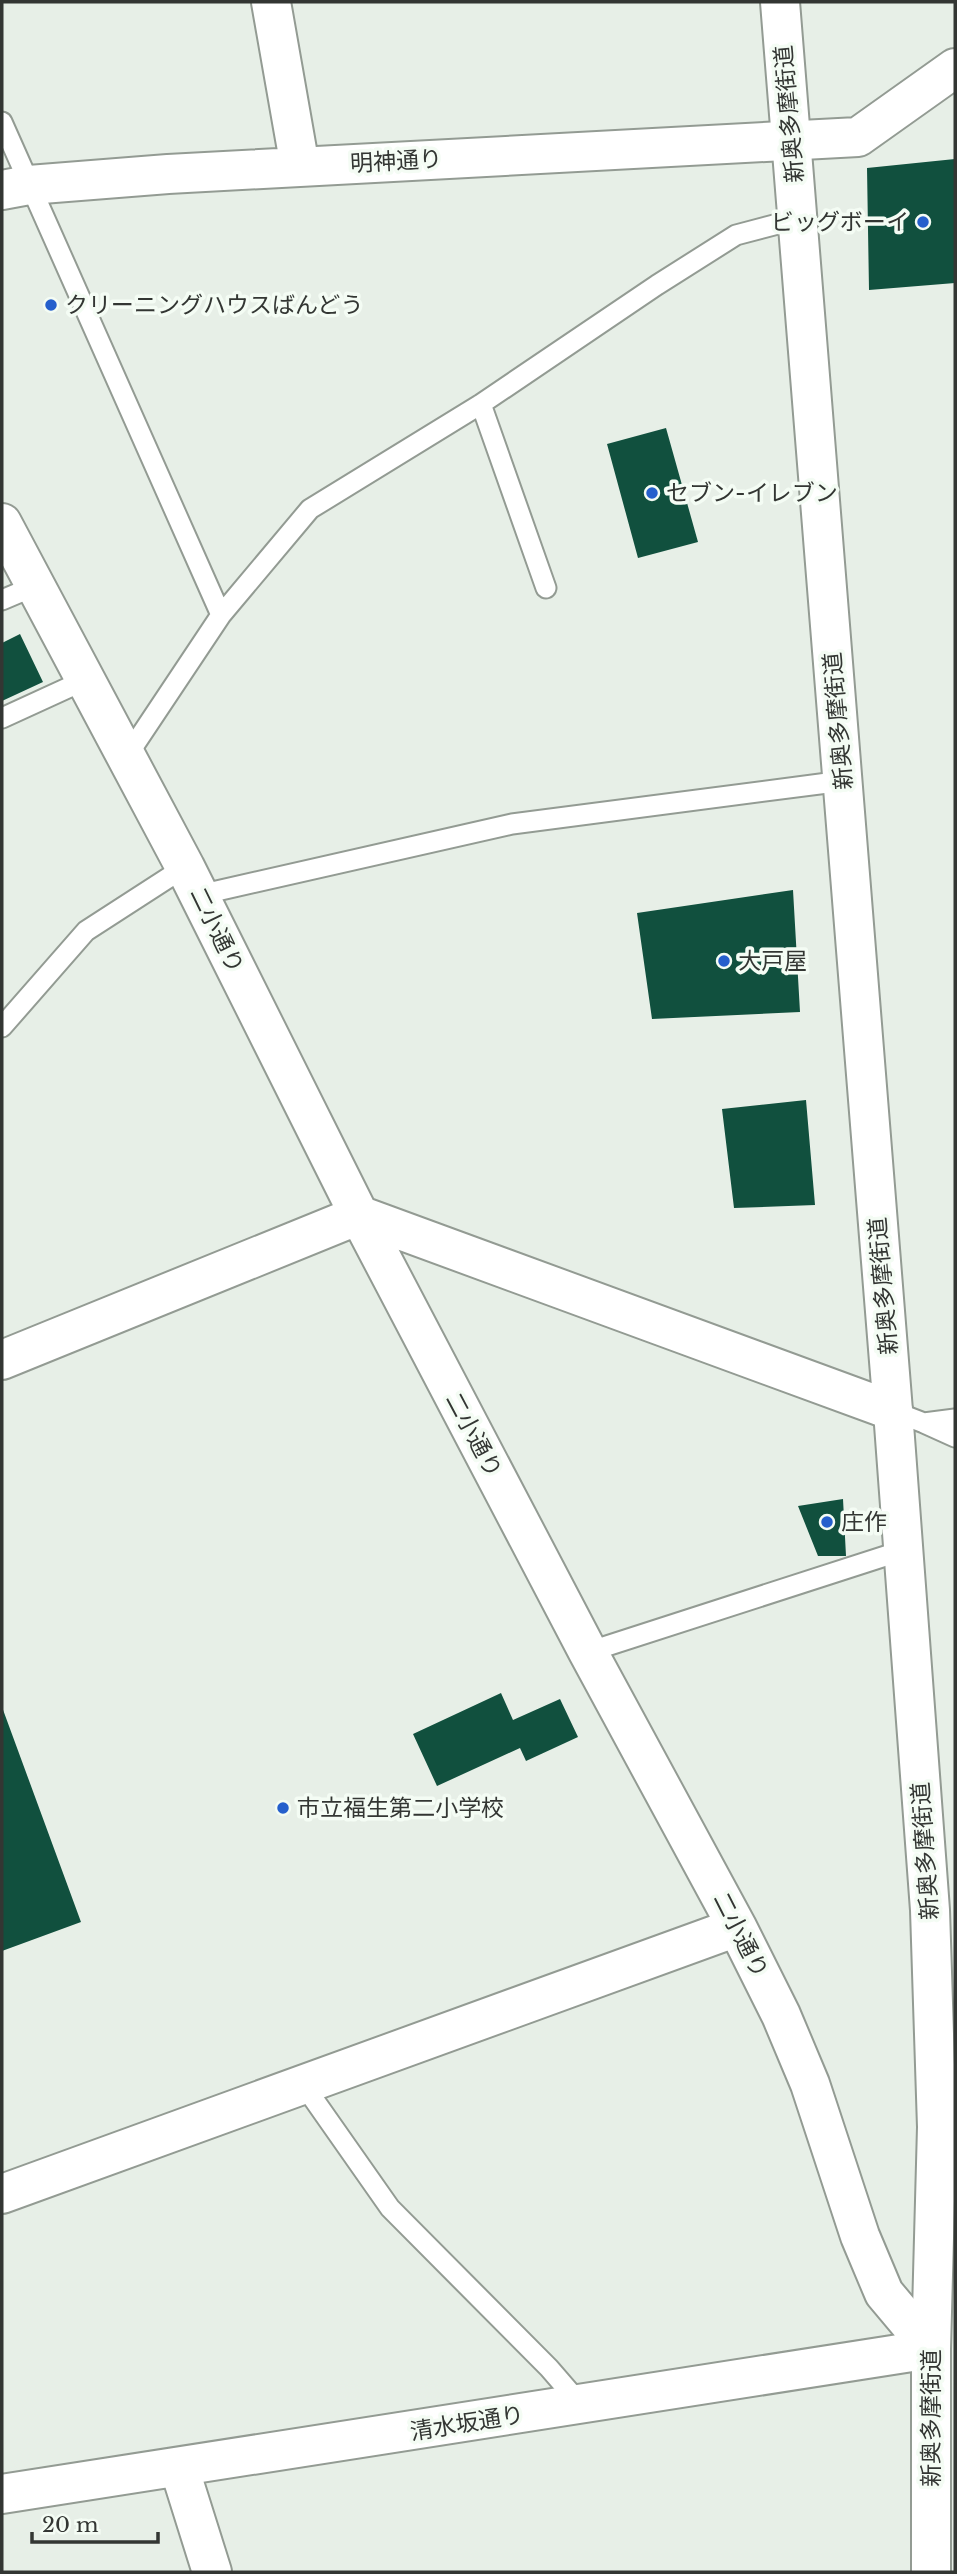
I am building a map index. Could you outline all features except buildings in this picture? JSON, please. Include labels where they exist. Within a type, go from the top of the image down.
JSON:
[{"type":"street","points":[[271,2],[300,167]]},
{"type":"street","name":"新奥多摩街道","points":[[780,2],[843,781],[909,1417],[904,1550],[930,1910],[937,2127],[931,2572]]},
{"type":"street","name":"明神通り","points":[[15,188],[168,174],[858,137],[955,68]]},
{"type":"street","name":"二小通り","points":[[2,523],[18,593],[85,680],[127,756],[359,1215],[588,1652],[737,1927],[781,2015],[810,2084],[860,2236],[884,2293],[932,2349]]},
{"type":"street","points":[[2,1360],[359,1215],[909,1417]]},
{"type":"street","points":[[2,2194],[737,1927]]},
{"type":"street","name":"清水坂通り","points":[[2,2494],[932,2349]]},
{"type":"street","points":[[179,2467],[212,2572]]},
{"type":"lane","points":[[2,122],[15,188],[221,615]]},
{"type":"lane","points":[[127,756],[221,615],[310,509],[481,404],[736,235],[797,219]]},
{"type":"lane","points":[[481,404],[546,588]]},
{"type":"lane","points":[[2,719],[85,680]]},
{"type":"lane","points":[[2,1027],[86,931],[192,881],[512,824],[843,781]]},
{"type":"lane","points":[[909,1417],[955,1419]]},
{"type":"lane","points":[[909,1417],[955,1437]]},
{"type":"lane","points":[[588,1652],[904,1550]]},
{"type":"lane","points":[[303,2084],[390,2208],[549,2368],[582,2405]]},
{"type":"place","name":"ビッグボーイ","points":[[923,222]]},
{"type":"place","name":"クリーニングハウスばんどう","points":[[51,305]]},
{"type":"place","name":"セブン-イレブン","points":[[652,493]]},
{"type":"place","name":"大戸屋","points":[[724,961]]},
{"type":"place","name":"庄作","points":[[827,1522]]},
{"type":"place","name":"市立福生第二小学校","points":[[283,1808]]}]
